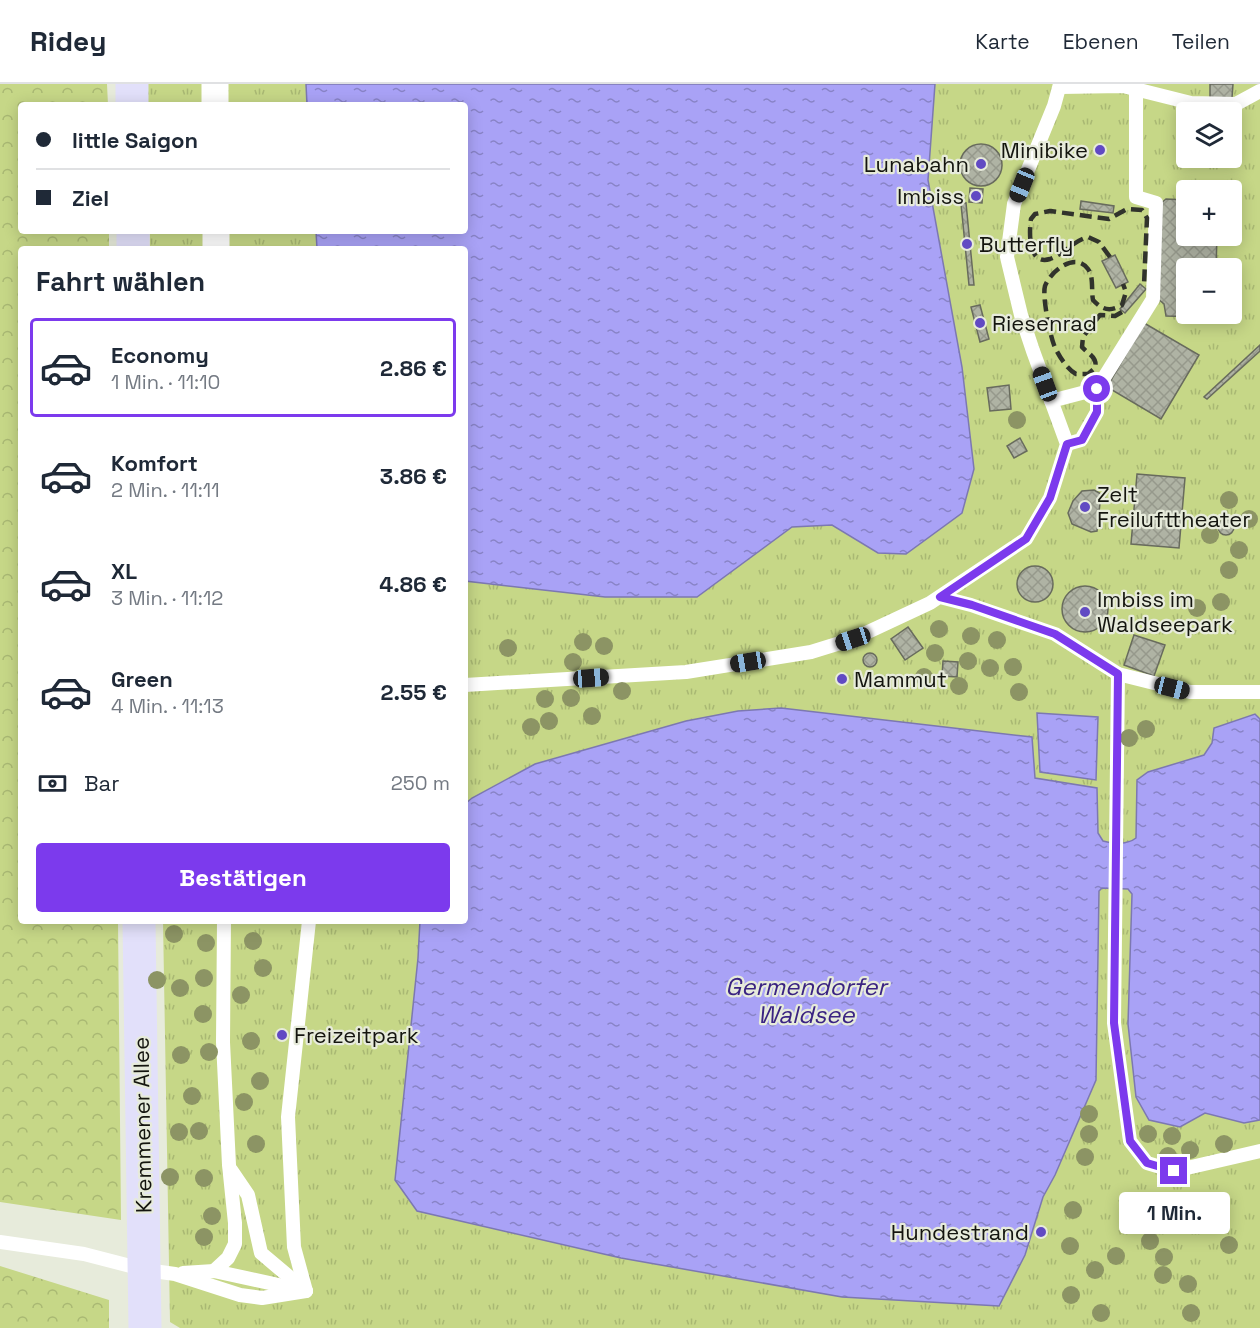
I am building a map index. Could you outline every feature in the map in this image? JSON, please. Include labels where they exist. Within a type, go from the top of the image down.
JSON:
[{"type":"main road","points":[[132,84],[132,102]]},
{"type":"main road","name":"Kremmener Allee","points":[[139,924],[160,1272],[146,1328]]},
{"type":"street","points":[[215,84],[215,102]]},
{"type":"lane","points":[[468,685],[686,672],[811,652],[862,635],[940,597],[1026,539],[1050,498],[1067,444],[1021,315],[1007,257],[1014,204],[1060,85],[1127,86],[1191,103],[1236,104],[1260,91]]},
{"type":"lane","points":[[1067,444],[1082,440],[1097,412],[1097,389],[1153,299],[1156,203],[1136,197],[1127,86]]},
{"type":"lane","points":[[1051,401],[1097,389]]},
{"type":"lane","points":[[940,597],[972,605],[1055,634],[1118,674],[1190,692],[1260,692]]},
{"type":"lane","points":[[1118,674],[1114,1023],[1130,1141],[1147,1163],[1174,1171],[1260,1151]]},
{"type":"lane","points":[[214,1271],[228,1258],[235,1244],[223,1042],[224,924]]},
{"type":"lane","points":[[306,1291],[294,1247],[288,1117],[309,924]]},
{"type":"lane","points":[[229,1165],[248,1195],[261,1253],[306,1291]]},
{"type":"lane","points":[[0,1242],[84,1254],[160,1272],[240,1295],[262,1298],[306,1291]]},
{"type":"lane","points":[[160,1272],[214,1271],[306,1291]]},
{"type":"green space","points":[[0,84],[107,84],[108,102],[18,102],[18,234],[109,234],[109,246],[18,246],[18,924],[118,924],[121,1220],[0,1202]]},
{"type":"green space","points":[[147,84],[1260,84],[1260,1328],[180,1328],[170,1322],[163,924],[468,924],[468,246],[150,246],[150,234],[468,234],[468,102],[148,102]]},
{"type":"green space","points":[[0,1266],[109,1300],[109,1328],[0,1328]]},
{"type":"water","points":[[306,84],[935,84],[928,180],[962,367],[974,469],[962,513],[906,554],[878,553],[832,525],[792,527],[697,597],[605,597],[468,581],[468,246],[317,246],[316,234],[468,234],[468,102],[307,102]]},
{"type":"water","name":"Germendorfer Waldsee","points":[[781,708],[1032,737],[1035,778],[1097,788],[1098,833],[1103,841],[1115,843],[1124,843],[1136,838],[1137,780],[1148,772],[1204,755],[1212,743],[1214,728],[1255,714],[1260,719],[1260,1120],[1244,1123],[1205,1113],[1180,1127],[1149,1120],[1136,1097],[1128,1024],[1132,894],[1128,889],[1102,888],[1099,891],[1096,1080],[1055,1175],[1043,1197],[1025,1255],[999,1306],[842,1297],[621,1258],[417,1211],[395,1180],[420,924],[468,924],[468,801],[535,764],[686,721],[738,711]]},
{"type":"water","points":[[1037,713],[1098,717],[1096,780],[1040,772]]},
{"type":"building","points":[[1210,84],[1233,84],[1232,98],[1210,98]]},
{"type":"building","name":"Lunabahn","points":[[981,144],[989,145],[996,150],[1001,157],[1001,173],[996,180],[989,185],[981,186],[973,185],[966,180],[961,173],[960,165],[961,157],[966,150],[973,145]]},
{"type":"building","name":"Imbiss","points":[[970,188],[983,189],[982,203],[969,202]]},
{"type":"building","points":[[1166,199],[1176,200],[1176,246],[1217,246],[1216,258],[1176,258],[1176,316],[1166,316],[1164,304],[1158,299],[1160,204]]},
{"type":"building","points":[[1081,201],[1114,206],[1113,213],[1080,209]]},
{"type":"building","name":"Butterfly","points":[[966,203],[974,285],[969,285],[961,204]]},
{"type":"building","points":[[1115,255],[1128,282],[1116,288],[1102,261]]},
{"type":"building","points":[[1140,284],[1146,289],[1125,313],[1120,309]]},
{"type":"building","name":"Riesenrad","points":[[980,305],[989,339],[980,342],[971,307]]},
{"type":"building","points":[[1144,323],[1199,355],[1161,419],[1107,387]]},
{"type":"building","points":[[1260,345],[1260,351],[1207,399],[1204,397]]},
{"type":"building","points":[[1009,385],[1011,409],[990,411],[987,388]]},
{"type":"building","points":[[1020,438],[1027,451],[1014,458],[1007,446]]},
{"type":"building","points":[[1137,474],[1185,478],[1179,548],[1131,544]]},
{"type":"building","name":"Zelt Freilufttheater","points":[[1094,490],[1101,494],[1097,531],[1091,532],[1072,524],[1068,513],[1073,501],[1082,491]]},
{"type":"building","points":[[1223,519],[1229,519],[1234,527],[1232,533],[1223,535],[1218,530],[1218,524]]},
{"type":"building","points":[[1035,566],[1048,571],[1053,584],[1048,597],[1035,602],[1022,597],[1017,584],[1022,571]]},
{"type":"building","name":"Imbiss im Waldseepark","points":[[1085,586],[1101,593],[1108,609],[1101,625],[1085,632],[1069,625],[1062,609],[1069,593]]},
{"type":"building","points":[[908,627],[923,648],[905,660],[891,639]]},
{"type":"building","points":[[1134,635],[1165,645],[1154,676],[1124,665]]},
{"type":"building","points":[[867,653],[873,653],[877,660],[873,667],[867,667],[863,663],[863,657]]},
{"type":"building","points":[[943,661],[958,662],[957,677],[942,676]]},
{"type":"railway","points":[[1110,257],[1099,242],[1088,237],[1050,259],[1037,258],[1032,246],[1031,219],[1035,214],[1050,211],[1109,219],[1127,209],[1142,210],[1147,218],[1144,285]]},
{"type":"railway","points":[[1122,312],[1115,316],[1100,315],[1083,337],[1082,347],[1094,358],[1096,364],[1088,374],[1076,374],[1069,369],[1054,345],[1044,291],[1048,281],[1057,270],[1076,262],[1083,264],[1090,272],[1093,300],[1103,308],[1114,309],[1122,305],[1126,292],[1123,284]]},
{"type":"place","name":"Minibike","points":[[1100,150]]},
{"type":"place","name":"Lunabahn","points":[[981,164]]},
{"type":"place","name":"Imbiss","points":[[976,196]]},
{"type":"place","name":"Butterfly","points":[[967,244]]},
{"type":"place","name":"Riesenrad","points":[[980,323]]},
{"type":"place","name":"Zelt Freilufttheater","points":[[1085,507]]},
{"type":"place","name":"Imbiss im Waldseepark","points":[[1085,612]]},
{"type":"place","name":"Mammut","points":[[842,679]]},
{"type":"place","name":"Freizeitpark","points":[[282,1035]]},
{"type":"place","name":"Hundestrand","points":[[1041,1232]]},
{"type":"route","points":[[1097,389],[1097,412],[1082,440],[1067,444],[1050,498],[1026,539],[940,597],[972,605],[1055,634],[1118,674],[1114,1023],[1130,1141],[1147,1163],[1174,1171]]}]
